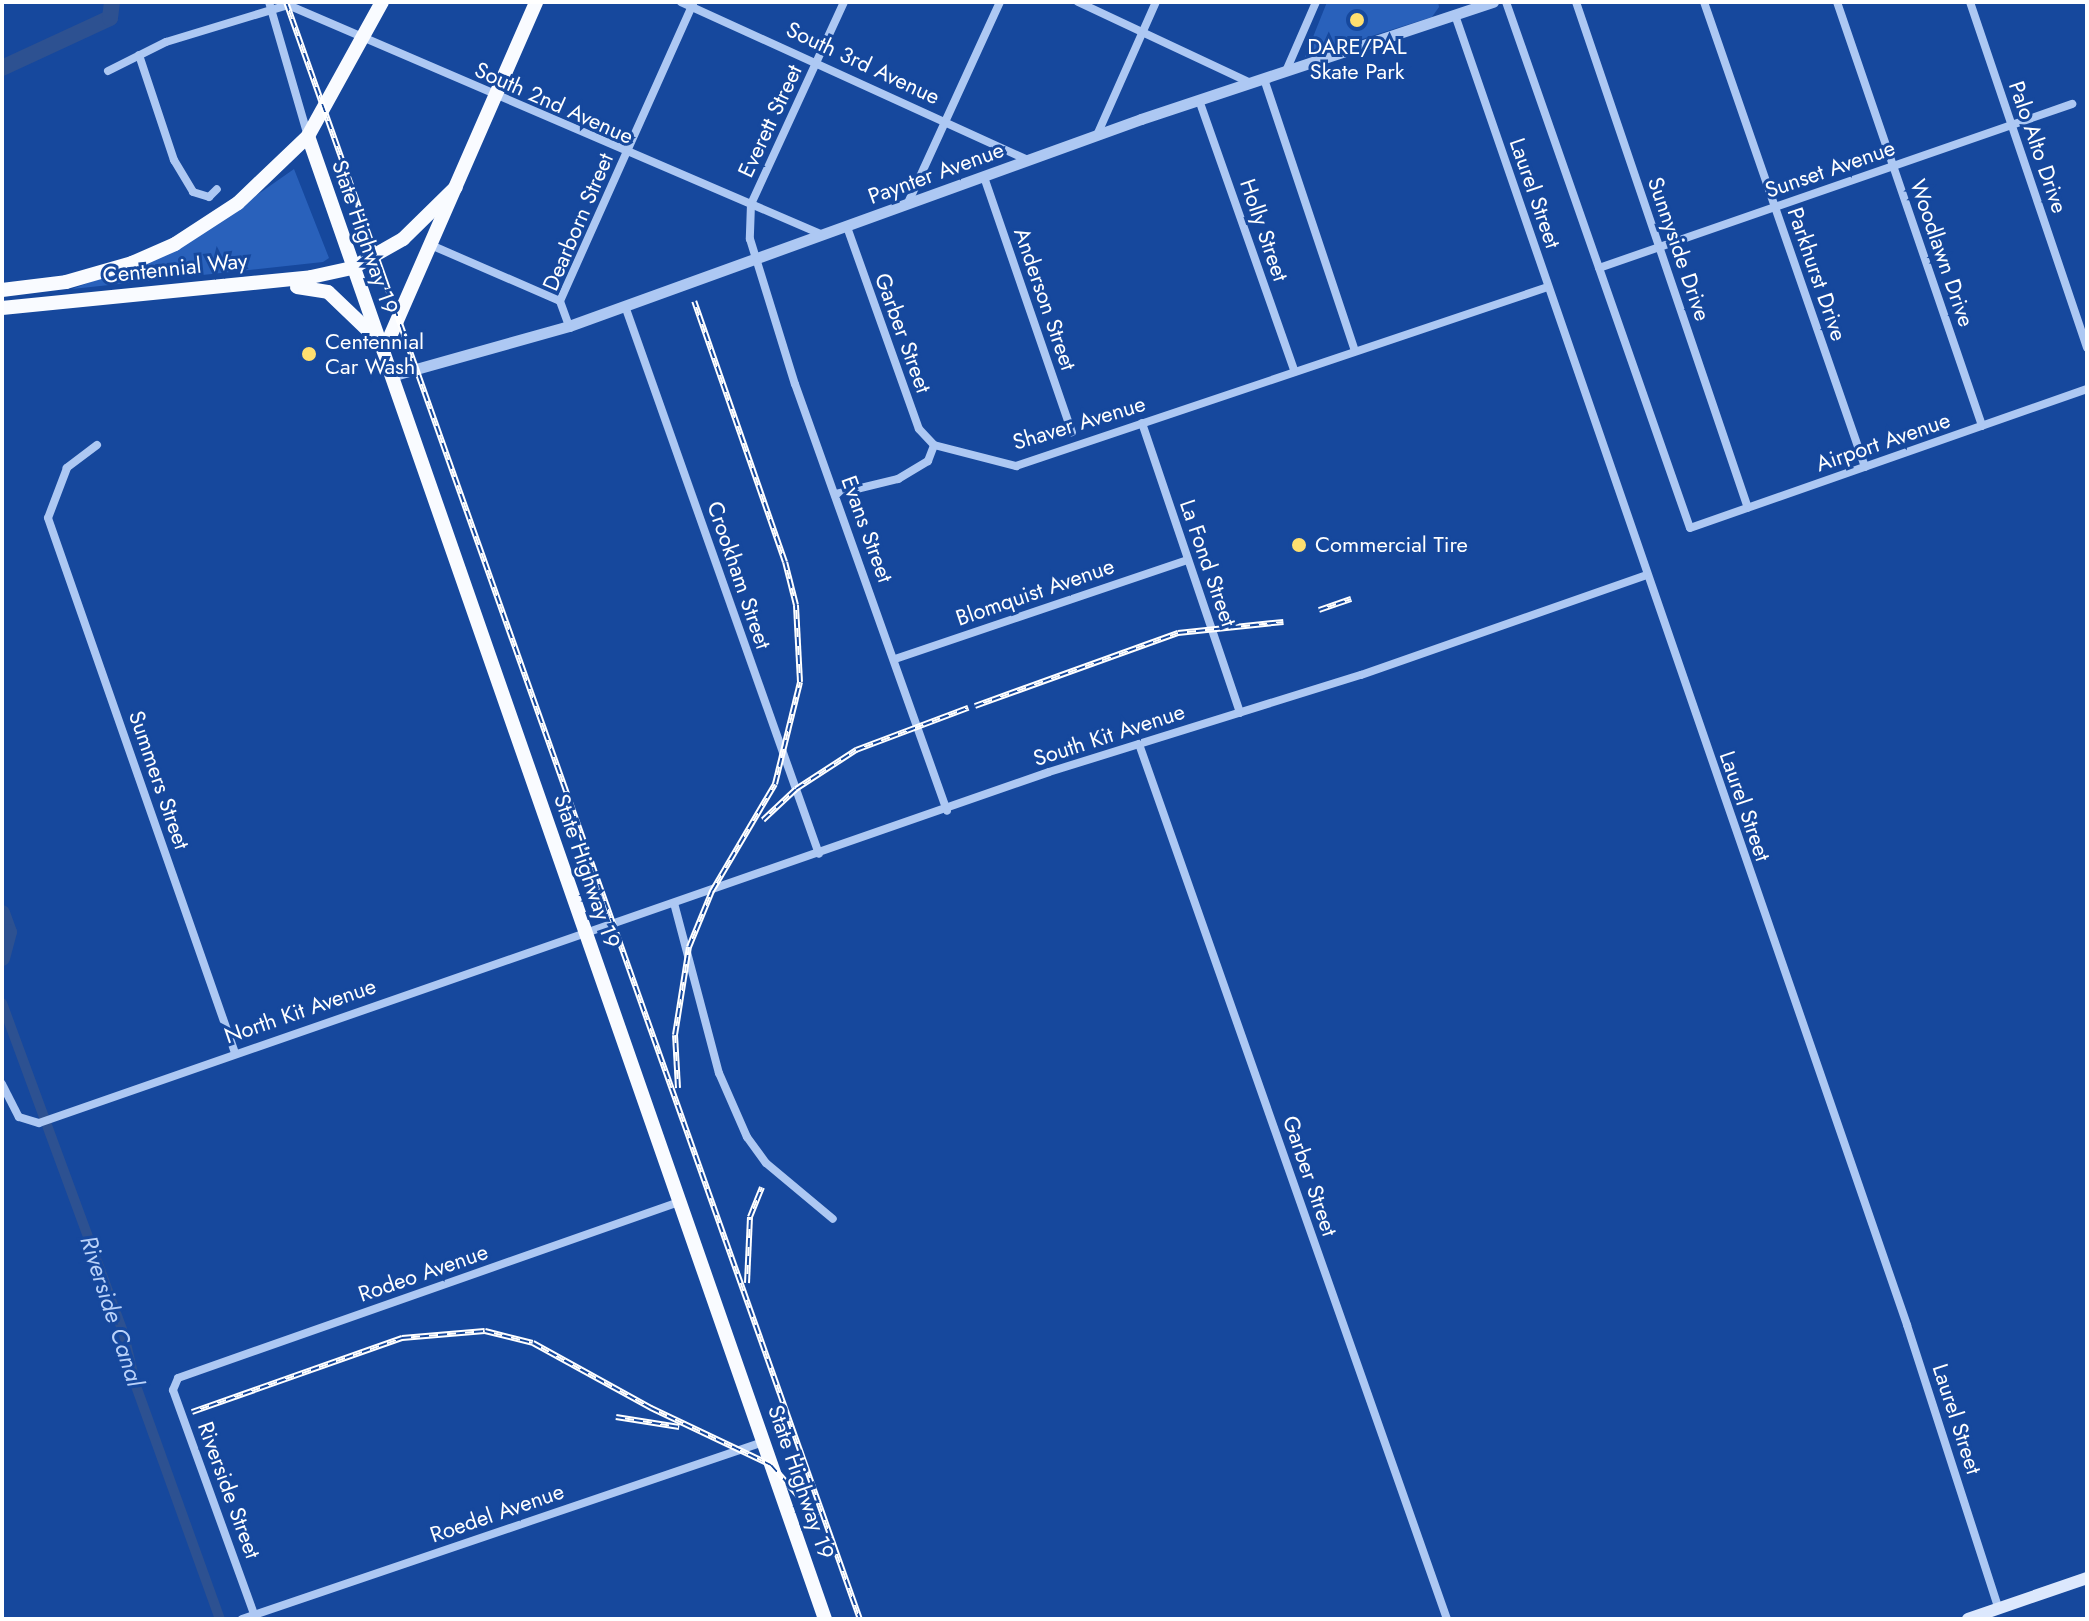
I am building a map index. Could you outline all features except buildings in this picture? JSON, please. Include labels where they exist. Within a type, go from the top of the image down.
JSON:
[{"type":"main road","name":"Centennial Way","points":[[2,290],[92,275],[175,244],[238,203],[308,136],[366,39],[382,2]]},
{"type":"main road","points":[[382,355],[433,246],[536,2]]},
{"type":"main road","name":"State Highway 19","points":[[308,136],[825,1619]]},
{"type":"main road","name":"Centennial Way","points":[[2,308],[311,277],[352,268],[403,239],[456,187]]},
{"type":"main road","points":[[117,296],[143,301],[318,288],[337,298],[376,338]]},
{"type":"main road","points":[[1968,1619],[2087,1578]]},
{"type":"street","name":"South 3rd Avenue","points":[[681,2],[693,4],[1029,160]]},
{"type":"street","name":"Everett Street","points":[[753,259],[751,204],[844,2]]},
{"type":"street","points":[[906,206],[1000,2]]},
{"type":"street","points":[[1078,2],[1252,83]]},
{"type":"street","points":[[1097,135],[1156,2]]},
{"type":"street","points":[[1286,71],[1316,2]]},
{"type":"street","name":"Paynter Avenue","points":[[391,376],[569,326],[1097,135],[1455,15],[1472,5],[1493,2]]},
{"type":"street","points":[[1506,2],[1599,268]]},
{"type":"street","name":"Sunnyside Drive","points":[[1576,2],[1748,508]]},
{"type":"street","name":"Parkhurst Drive","points":[[1704,2],[1865,467]]},
{"type":"street","name":"Woodlawn Drive","points":[[1837,2],[1982,426]]},
{"type":"street","name":"Palo Alto Drive","points":[[1970,2],[2087,348]]},
{"type":"street","name":"Dearborn Street","points":[[569,326],[560,301],[693,4]]},
{"type":"street","name":"South 2nd Avenue","points":[[270,5],[288,5],[627,155],[823,235]]},
{"type":"street","points":[[108,71],[139,55],[270,5],[308,136]]},
{"type":"street","name":"Laurel Street","points":[[1455,15],[1907,1325],[1999,1609]]},
{"type":"street","points":[[139,55],[174,160],[193,192],[209,197],[217,189]]},
{"type":"street","points":[[1264,79],[1355,351]]},
{"type":"street","name":"Holly Street","points":[[1199,100],[1295,372]]},
{"type":"street","name":"Sunset Avenue","points":[[1599,268],[2072,104]]},
{"type":"street","name":"Anderson Street","points":[[984,177],[1072,432]]},
{"type":"street","name":"Garber Street","points":[[847,227],[919,429],[934,445]]},
{"type":"street","points":[[433,246],[560,301]]},
{"type":"street","name":"Evans Street","points":[[753,259],[947,811]]},
{"type":"street","name":"Airport Avenue","points":[[1599,268],[1690,528],[2087,389]]},
{"type":"street","points":[[1295,372],[1548,287]]},
{"type":"street","name":"Crookham Street","points":[[625,306],[819,854]]},
{"type":"street","name":"Shaver Avenue","points":[[934,445],[1016,466],[1295,372]]},
{"type":"street","name":"La Fond Street","points":[[1142,423],[1240,713]]},
{"type":"street","name":"Summers Street","points":[[97,445],[67,468],[48,518],[235,1053]]},
{"type":"street","points":[[836,494],[898,479],[928,461],[934,445]]},
{"type":"street","name":"Blomquist Avenue","points":[[895,659],[1187,560]]},
{"type":"street","name":"South Kit Avenue","points":[[585,931],[1646,575]]},
{"type":"street","name":"Garber Street","points":[[1139,744],[1447,1619]]},
{"type":"street","points":[[674,903],[719,1073],[747,1137],[766,1163],[833,1219]]},
{"type":"street","name":"North Kit Avenue","points":[[2,1084],[19,1117],[27,1122],[39,1123],[585,931]]},
{"type":"street","name":"Rodeo Avenue","points":[[178,1378],[679,1202]]},
{"type":"street","name":"Riverside Street","points":[[178,1378],[173,1390],[254,1614]]},
{"type":"street","name":"Roedel Avenue","points":[[242,1619],[763,1442]]},
{"type":"shaded area","points":[[1327,2],[1438,2],[1439,7],[1432,17],[1305,57]]},
{"type":"shaded area","points":[[294,169],[329,258],[323,262],[72,289],[181,248]]},
{"type":"waterway","points":[[2,68],[110,18],[112,2]]},
{"type":"waterway","points":[[2,913],[9,932],[2,958]]},
{"type":"waterway","name":"Riverside Canal","points":[[2,1003],[124,1335],[136,1386],[220,1619]]},
{"type":"railway","points":[[286,2],[860,1619]]},
{"type":"railway","points":[[678,1088],[675,1035],[689,947],[712,891],[775,784],[800,682],[796,605],[785,562],[694,301]]},
{"type":"railway","points":[[1319,610],[1351,599]]},
{"type":"railway","points":[[975,706],[1178,633],[1283,622]]},
{"type":"railway","points":[[763,820],[796,789],[856,750],[968,708]]},
{"type":"railway","points":[[747,1283],[750,1217],[762,1187]]},
{"type":"railway","points":[[192,1412],[402,1338],[485,1331],[533,1343],[651,1408],[771,1465],[817,1517]]},
{"type":"railway","points":[[616,1417],[679,1427]]},
{"type":"place","name":"DARE/PAL Skate Park","points":[[1357,20]]},
{"type":"place","name":"Centennial Car Wash","points":[[309,354]]},
{"type":"place","name":"Commercial Tire","points":[[1299,545]]}]
